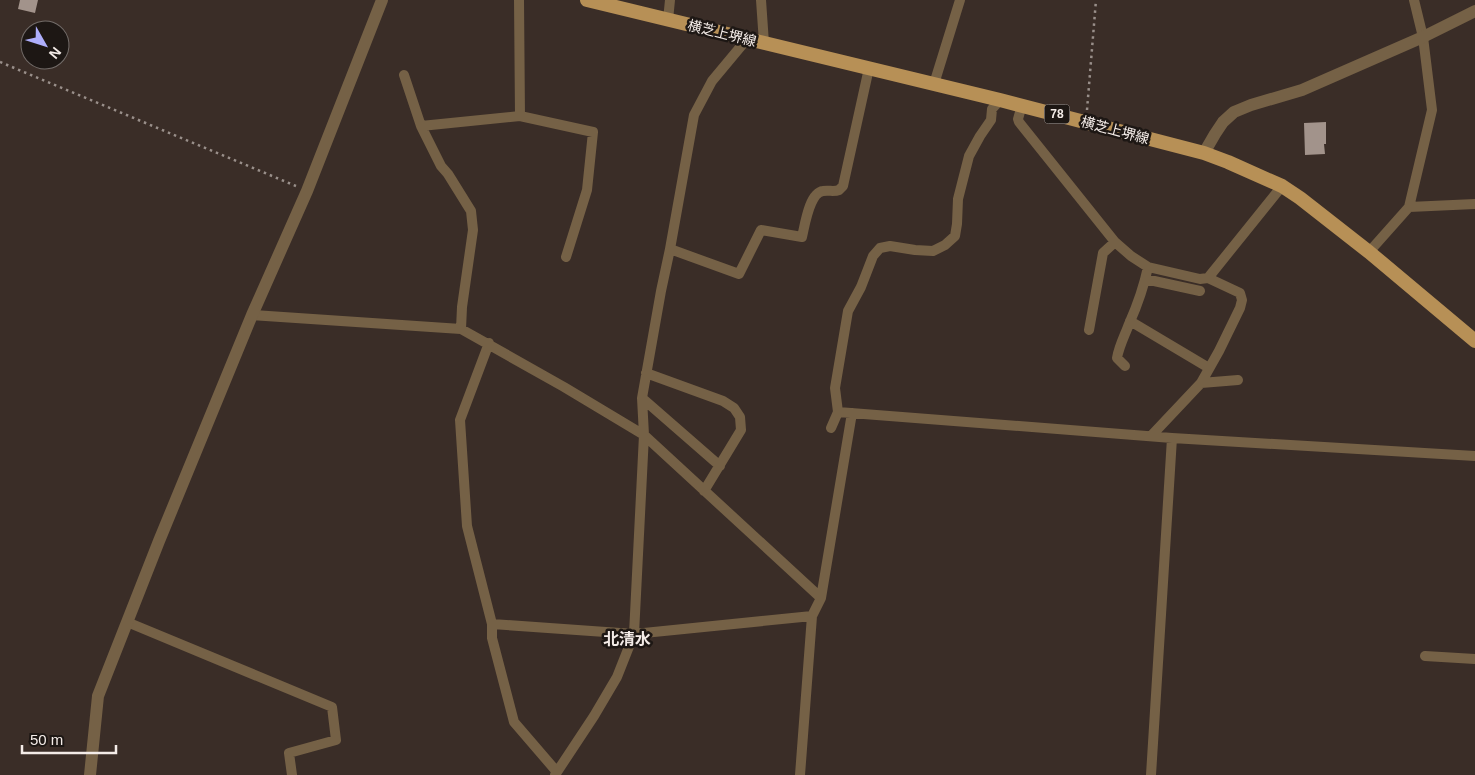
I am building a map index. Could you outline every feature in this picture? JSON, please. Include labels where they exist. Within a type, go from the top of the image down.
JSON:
[{"type":"main road","name":"横芝上堺線","points":[[587,0],[1022,105],[1204,153],[1228,162],[1282,186],[1326,217],[1475,340]]},
{"type":"street","points":[[90,775],[98,696],[159,540],[252,315],[307,191],[382,0]]},
{"type":"street","points":[[519,0],[520,116]]},
{"type":"street","points":[[668,20],[670,0]]},
{"type":"street","points":[[761,0],[764,43]]},
{"type":"street","points":[[934,84],[960,0]]},
{"type":"street","points":[[1370,252],[1409,207],[1432,110],[1423,37],[1414,0]]},
{"type":"street","points":[[1204,153],[1223,122],[1234,112],[1302,90],[1423,37],[1475,11]]},
{"type":"street","points":[[488,344],[460,420],[467,526],[492,624],[492,638],[514,722],[556,773],[594,716],[617,677],[634,634],[644,436],[642,398],[694,115],[712,81],[746,39]]},
{"type":"street","points":[[670,250],[739,274],[761,230],[802,237],[812,201],[818,194],[824,191],[834,192],[843,186],[869,68]]},
{"type":"street","points":[[404,75],[421,126],[441,166],[471,211],[473,230],[462,306],[461,329]]},
{"type":"street","points":[[831,428],[838,412],[835,388],[848,311],[861,287],[873,256],[880,248],[890,246],[933,251],[945,245],[955,236],[958,199],[969,156],[991,120],[992,109],[1000,100]]},
{"type":"street","points":[[1022,105],[1018,119],[1019,122],[1115,242],[1131,256],[1148,267],[1208,278],[1240,293],[1242,300],[1240,308],[1201,383],[1151,436]]},
{"type":"street","points":[[421,126],[520,116],[593,132],[587,190],[566,257]]},
{"type":"street","points":[[1208,278],[1282,186]]},
{"type":"street","points":[[1409,207],[1475,204]]},
{"type":"street","points":[[1089,330],[1104,253],[1115,242]]},
{"type":"street","points":[[1125,366],[1117,358],[1118,350],[1146,279],[1148,267]]},
{"type":"street","points":[[1146,279],[1200,291]]},
{"type":"street","points":[[252,315],[461,329],[564,386],[644,436],[821,598]]},
{"type":"street","points":[[1130,322],[1209,368]]},
{"type":"street","points":[[646,374],[723,401],[734,408],[740,417],[741,430],[704,491]]},
{"type":"street","points":[[1201,383],[1238,380]]},
{"type":"street","points":[[642,398],[720,466]]},
{"type":"street","points":[[838,412],[1172,438],[1475,456]]},
{"type":"street","points":[[800,775],[812,616],[821,598],[852,413]]},
{"type":"street","points":[[1151,775],[1172,438]]},
{"type":"street","points":[[492,624],[634,634],[812,616]]},
{"type":"street","points":[[127,622],[332,706],[336,740],[289,753],[292,775]]},
{"type":"street","points":[[1426,656],[1475,660]]},
{"type":"path","points":[[1086,122],[1096,0]]},
{"type":"path","points":[[0,62],[307,191]]},
{"type":"building","points":[[20,0],[38,0],[35,13],[18,9]]},
{"type":"building","points":[[1326,122],[1325,154],[1305,155],[1304,123]]},
{"type":"district","name":"北清水","points":[[627,639]]}]
